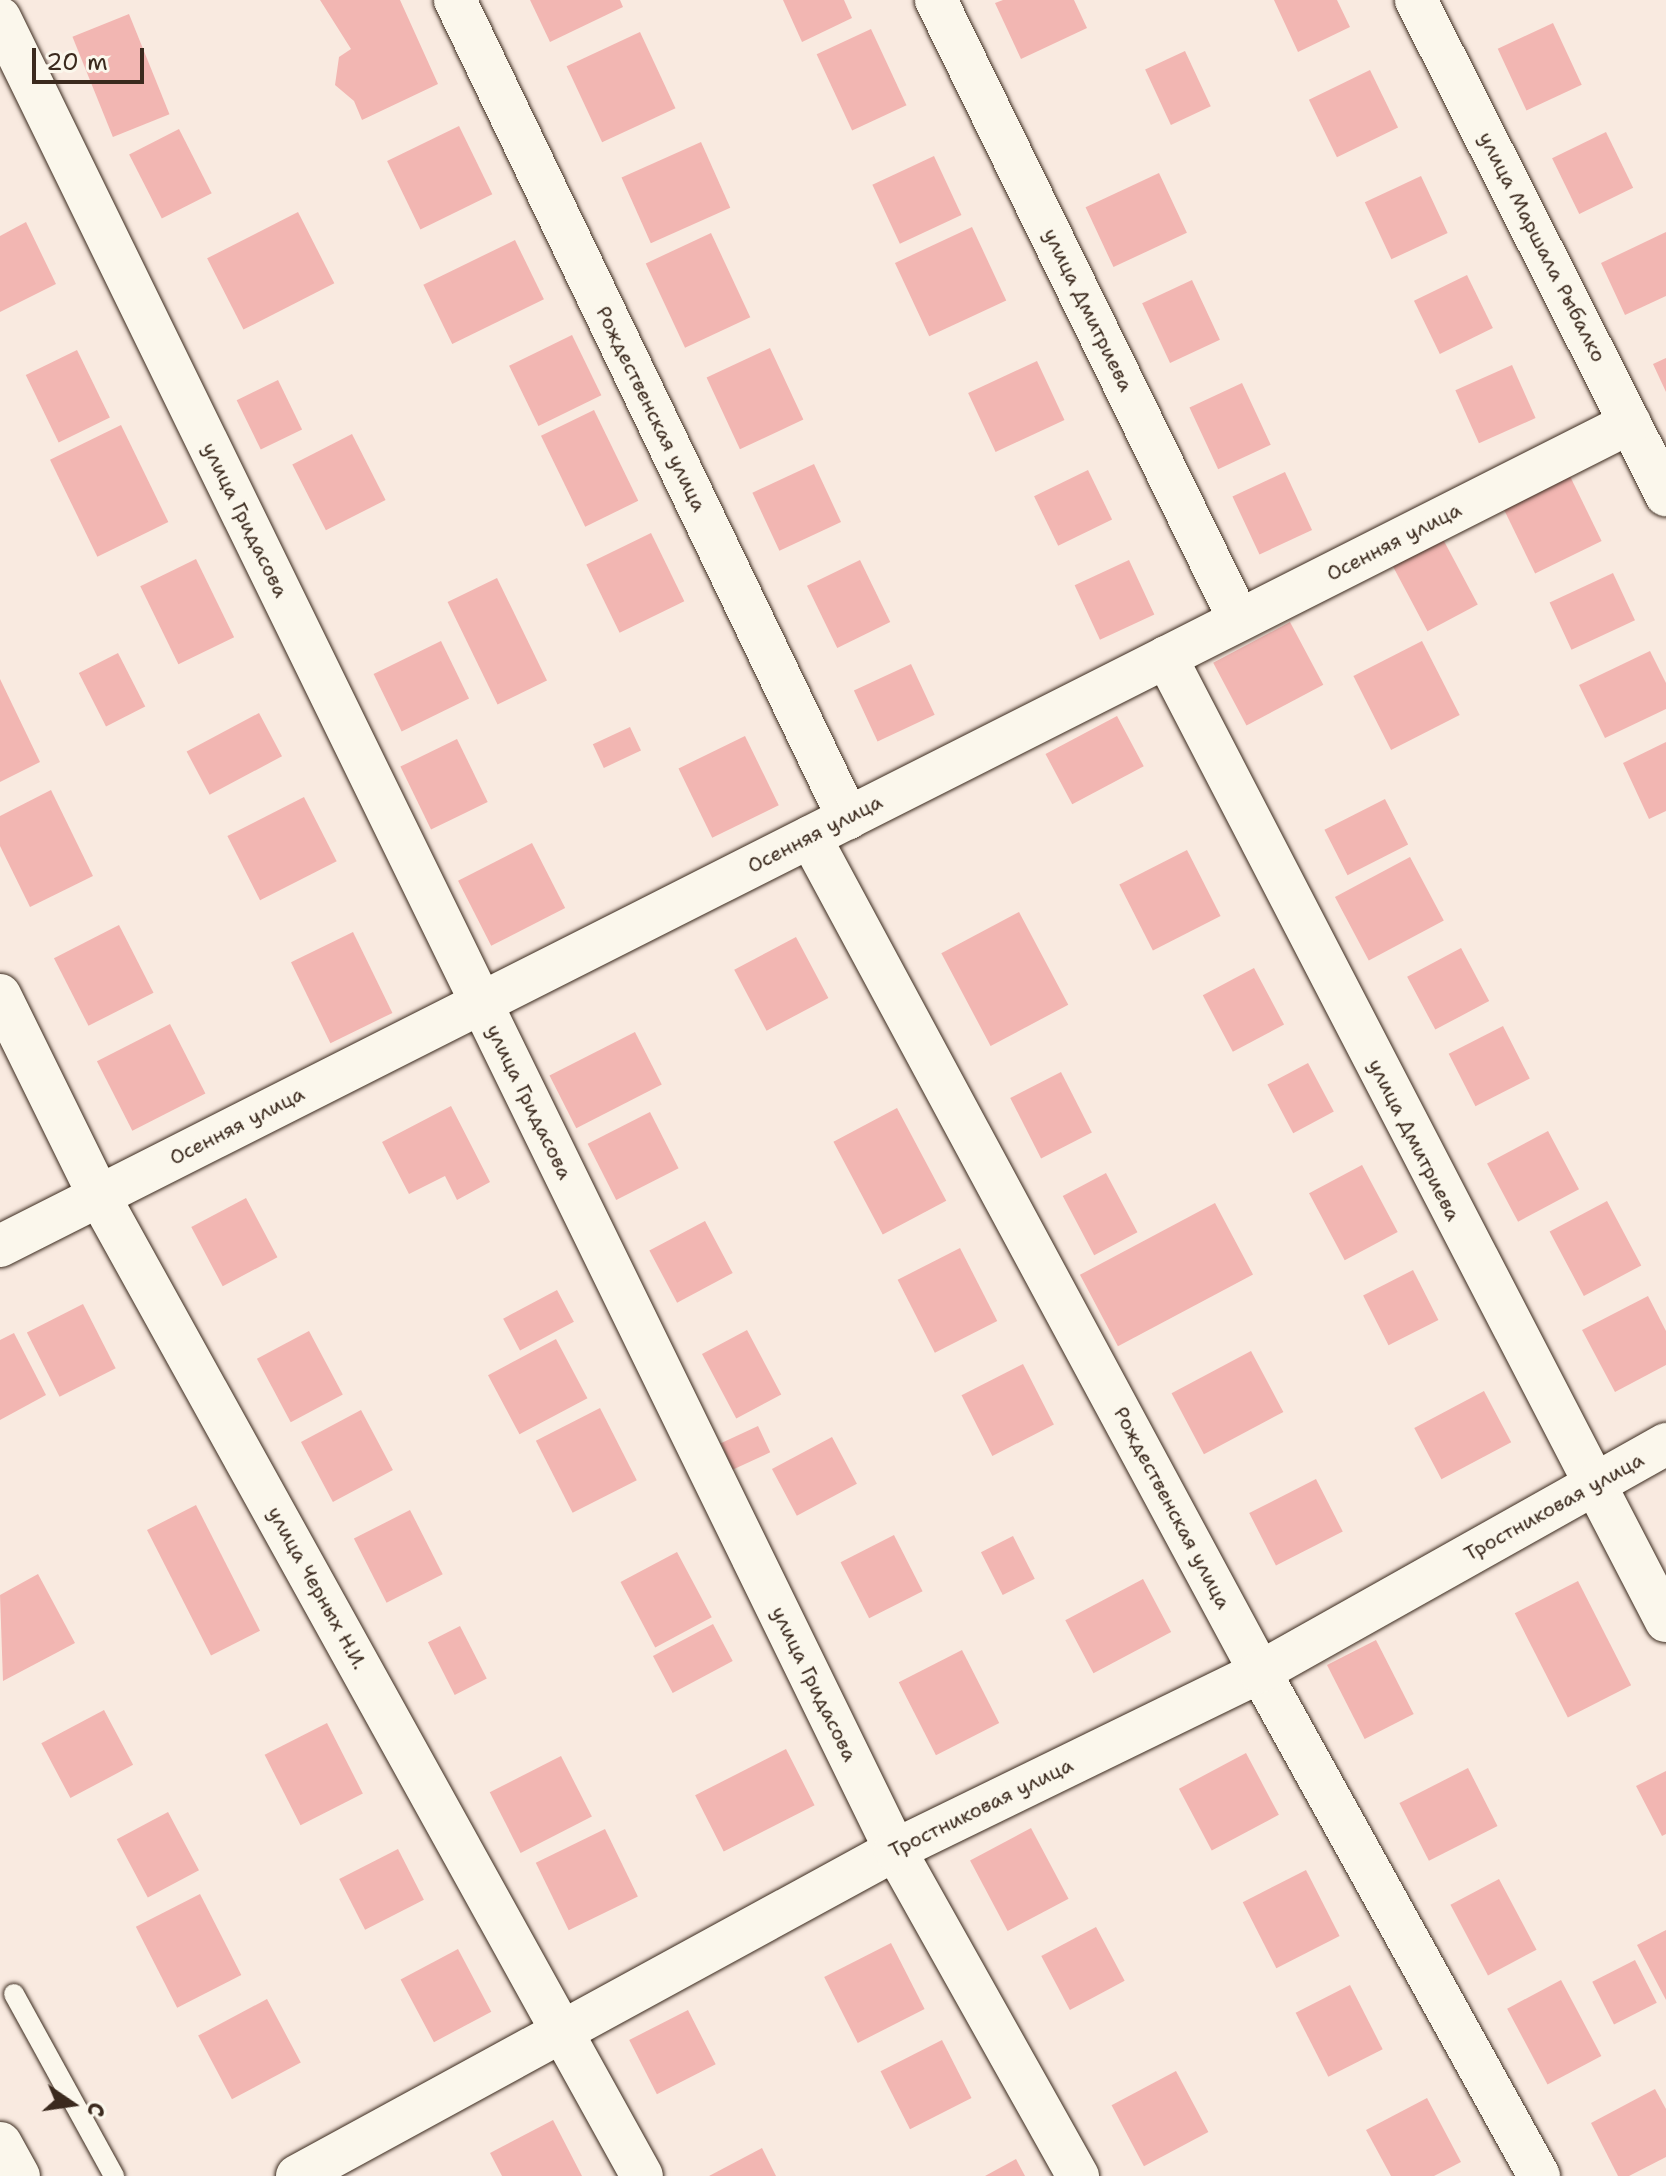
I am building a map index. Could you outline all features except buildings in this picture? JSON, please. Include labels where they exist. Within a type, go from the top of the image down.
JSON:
[{"type":"main road","points":[[0,2144],[18,2176]]},
{"type":"street","name":"Рождественская улица","points":[[455,0],[848,818]]},
{"type":"street","name":"улица Дмитриева","points":[[936,0],[1239,620]]},
{"type":"street","name":"улица Маршала Рыбалко","points":[[1416,0],[1666,495]]},
{"type":"street","name":"улица Гридасова","points":[[0,18],[895,1850],[1078,2176]]},
{"type":"street","name":"Осенняя улица","points":[[0,1246],[1630,423]]},
{"type":"street","name":"улица Дмитриева","points":[[1166,657],[1593,1487],[1666,1621]]},
{"type":"street","name":"Рождественская улица","points":[[810,837],[1260,1672],[1539,2176]]},
{"type":"street","name":"улица Черных Н.И.","points":[[0,995],[99,1196],[642,2176]]},
{"type":"street","name":"Тростниковая улица","points":[[297,2176],[895,1850],[1260,1672],[1666,1444]]},
{"type":"lane","points":[[14,1994],[114,2176]]}]
